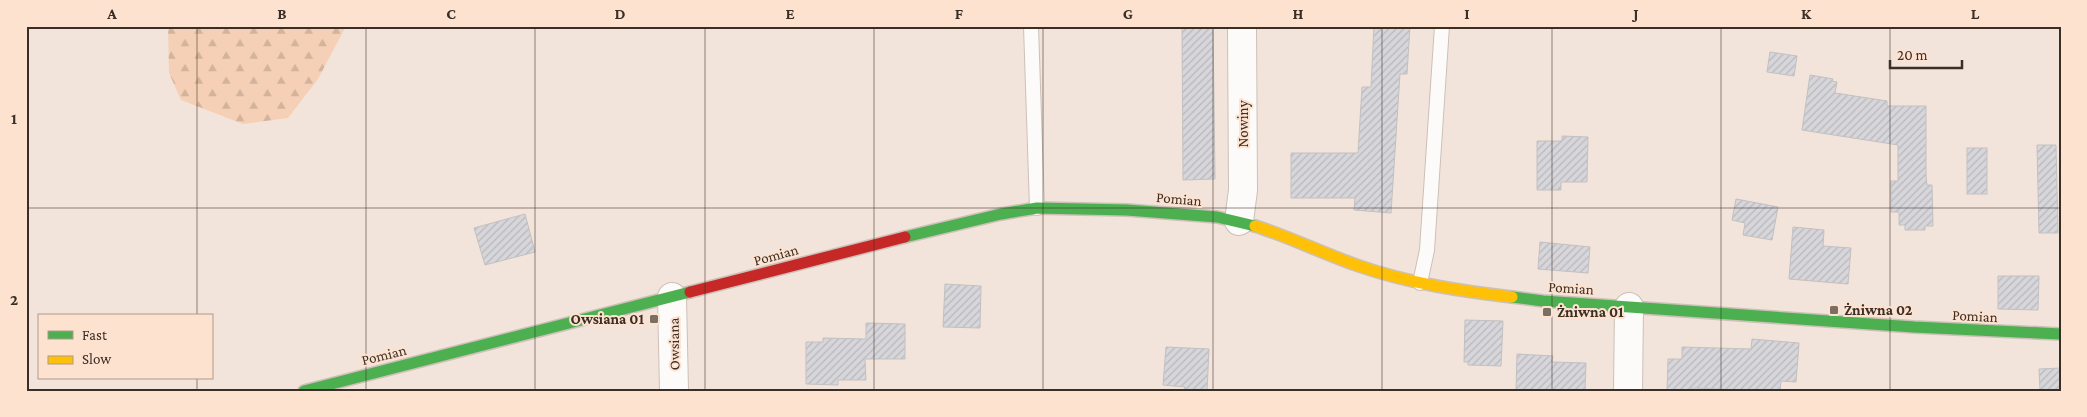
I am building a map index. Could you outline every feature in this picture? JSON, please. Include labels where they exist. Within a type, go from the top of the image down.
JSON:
[{"type":"street","name":"Nowiny","points":[[1239,221],[1243,190],[1242,26]]},
{"type":"street","name":"Pomian","points":[[304,391],[900,238],[1001,214],[1037,208],[1126,210],[1218,217],[1239,221],[1359,266],[1420,283],[1461,291],[1544,301],[1914,328],[2061,334]]},
{"type":"street","name":"Owsiana","points":[[672,298],[674,391]]},
{"type":"street","points":[[1628,391],[1629,307]]},
{"type":"lane","points":[[1031,26],[1037,208]]},
{"type":"lane","points":[[1420,283],[1427,250],[1442,26]]},
{"type":"green space","points":[[168,26],[346,26],[318,79],[288,118],[243,124],[181,100],[169,73]]},
{"type":"building","points":[[1182,26],[1213,26],[1215,179],[1183,180]]},
{"type":"building","points":[[1374,26],[1410,26],[1407,74],[1400,74],[1391,213],[1354,210],[1355,198],[1291,198],[1291,153],[1358,153],[1362,87],[1371,87]]},
{"type":"building","points":[[1770,52],[1797,56],[1794,76],[1767,72]]},
{"type":"building","points":[[1810,75],[1833,79],[1832,81],[1837,82],[1835,93],[1887,101],[1887,106],[1926,106],[1926,175],[1927,185],[1932,185],[1933,226],[1925,226],[1925,230],[1905,230],[1905,225],[1899,225],[1899,212],[1891,212],[1891,181],[1898,181],[1898,145],[1802,130]]},
{"type":"building","points":[[1562,136],[1588,137],[1587,182],[1561,182],[1561,190],[1537,190],[1537,141],[1562,141]]},
{"type":"building","points":[[2037,145],[2056,145],[2058,233],[2039,233]]},
{"type":"building","points":[[1967,148],[1987,148],[1987,194],[1967,194]]},
{"type":"building","points":[[1736,199],[1778,207],[1772,240],[1743,235],[1745,223],[1732,220]]},
{"type":"building","points":[[525,214],[535,252],[485,265],[474,228]]},
{"type":"building","points":[[1793,227],[1824,230],[1823,246],[1851,248],[1848,284],[1789,279]]},
{"type":"building","points":[[1540,242],[1590,247],[1588,273],[1538,269]]},
{"type":"building","points":[[1998,276],[2039,276],[2038,310],[1998,309]]},
{"type":"building","points":[[945,284],[981,286],[980,328],[943,327]]},
{"type":"building","points":[[1465,320],[1503,321],[1501,366],[1468,365],[1468,362],[1464,362]]},
{"type":"building","points":[[866,323],[905,324],[905,359],[865,359],[866,380],[838,380],[838,385],[806,384],[806,342],[823,342],[823,338],[866,339]]},
{"type":"building","points":[[1752,339],[1799,343],[1796,382],[1781,381],[1780,391],[1691,388],[1691,391],[1667,391],[1668,359],[1682,359],[1682,347],[1751,349]]},
{"type":"building","points":[[1166,347],[1209,349],[1207,391],[1184,391],[1185,387],[1163,385]]},
{"type":"building","points":[[1517,354],[1553,356],[1552,362],[1586,363],[1585,391],[1516,391]]},
{"type":"building","points":[[2061,368],[2061,391],[2040,391],[2039,369]]},
{"type":"traffic: fast","points":[[905,237],[1001,214],[1037,208],[1127,210],[1217,217],[1255,226]]},
{"type":"traffic: fast","points":[[304,391],[690,292]]},
{"type":"traffic: fast","points":[[1512,297],[1543,301],[1914,327],[2061,334]]},
{"type":"traffic: slow","points":[[1255,226],[1346,261],[1396,277],[1454,289],[1512,297]]},
{"type":"traffic: jam","points":[[690,292],[905,237]]},
{"type":"place","name":"Żniwna 02","points":[[1834,310]]},
{"type":"place","name":"Żniwna 01","points":[[1547,312]]},
{"type":"place","name":"Owsiana 01","points":[[654,319]]}]
